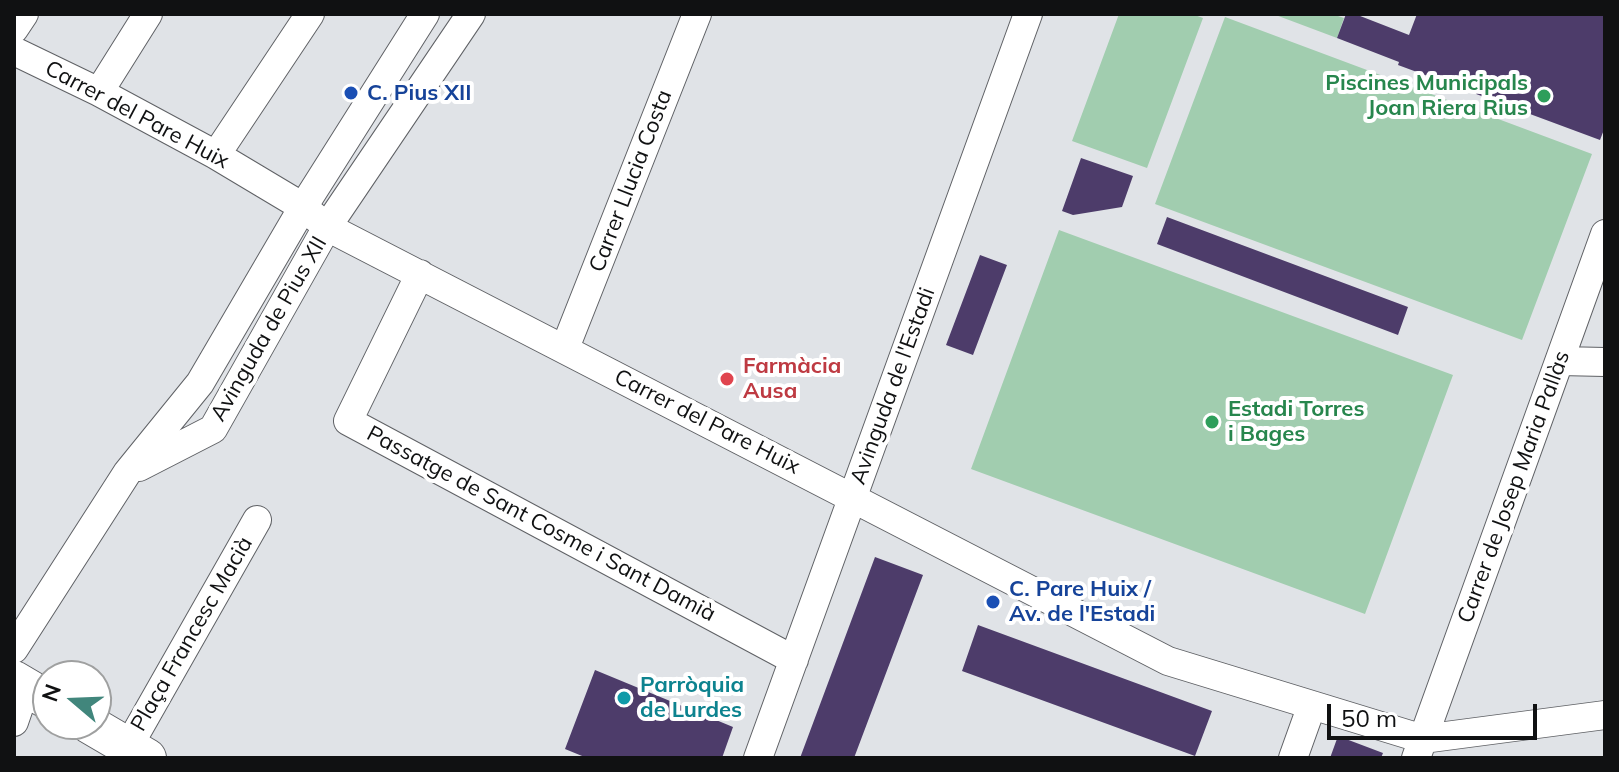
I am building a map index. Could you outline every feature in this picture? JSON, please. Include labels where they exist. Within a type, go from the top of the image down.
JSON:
[{"type":"street","points":[[14,29],[24,14]]},
{"type":"street","points":[[99,92],[148,14]]},
{"type":"street","points":[[216,155],[310,14]]},
{"type":"street","name":"Avinguda de Pius XII","points":[[127,473],[200,383],[303,207],[425,14]]},
{"type":"street","name":"Avinguda de Pius XII","points":[[127,473],[213,429],[327,227],[471,14]]},
{"type":"street","name":"Carrer Llucia Costa","points":[[565,348],[697,14]]},
{"type":"street","name":"Avinguda de l'Estadi","points":[[758,758],[1026,15]]},
{"type":"street","name":"Carrer del Pare Huix","points":[[14,51],[99,92],[216,155],[303,207],[327,227],[1168,661],[1312,705],[1420,749]]},
{"type":"street","name":"Carrer de Josep Maria Pallàs","points":[[1420,749],[1605,234]]},
{"type":"street","name":"Passatge de Sant Cosme i Sant Damià","points":[[420,274],[348,421],[794,660]]},
{"type":"street","points":[[1560,361],[1605,362]]},
{"type":"street","points":[[14,649],[127,473]]},
{"type":"street","name":"Plaça Francesc Macià","points":[[137,752],[257,520]]},
{"type":"street","points":[[1293,758],[1312,705]]},
{"type":"street","points":[[1420,749],[1605,715]]},
{"type":"street","points":[[112,737],[137,752]]},
{"type":"green space","points":[[1119,14],[1192,14],[1203,18],[1147,168],[1072,141]]},
{"type":"green space","points":[[1273,14],[1332,14],[1344,18],[1337,38]]},
{"type":"green space","points":[[1225,17],[1592,154],[1522,340],[1155,204]]},
{"type":"green space","name":"Estadi Torres i Bages","points":[[1059,230],[1453,375],[1365,614],[971,469]]},
{"type":"building","name":"Piscines Municipals Joan Riera Rius","points":[[1346,14],[1355,14],[1409,35],[1417,14],[1605,14],[1605,127],[1600,140],[1398,65],[1399,62],[1337,38]]},
{"type":"building","points":[[1081,158],[1133,176],[1122,207],[1073,215],[1062,211]]},
{"type":"building","points":[[1167,217],[1408,307],[1398,335],[1157,244]]},
{"type":"building","points":[[980,255],[1007,265],[973,355],[946,345]]},
{"type":"building","points":[[875,557],[923,575],[854,758],[800,758]]},
{"type":"building","points":[[978,625],[1212,711],[1195,756],[962,671]]},
{"type":"building","name":"Parròquia de Lurdes","points":[[595,670],[733,727],[722,758],[587,758],[565,749]]},
{"type":"building","points":[[1338,736],[1383,753],[1381,758],[1330,758]]},
{"type":"place","name":"C. Pius XII","points":[[351,93]]},
{"type":"place","name":"Piscines Municipals Joan Riera Rius","points":[[1544,96]]},
{"type":"place","name":"Farmàcia Ausa","points":[[727,379]]},
{"type":"place","name":"Estadi Torres i Bages","points":[[1212,422]]},
{"type":"place","name":"C. Pare Huix / Av. de l'Estadi","points":[[993,602]]},
{"type":"place","name":"Parròquia de Lurdes","points":[[624,698]]}]
